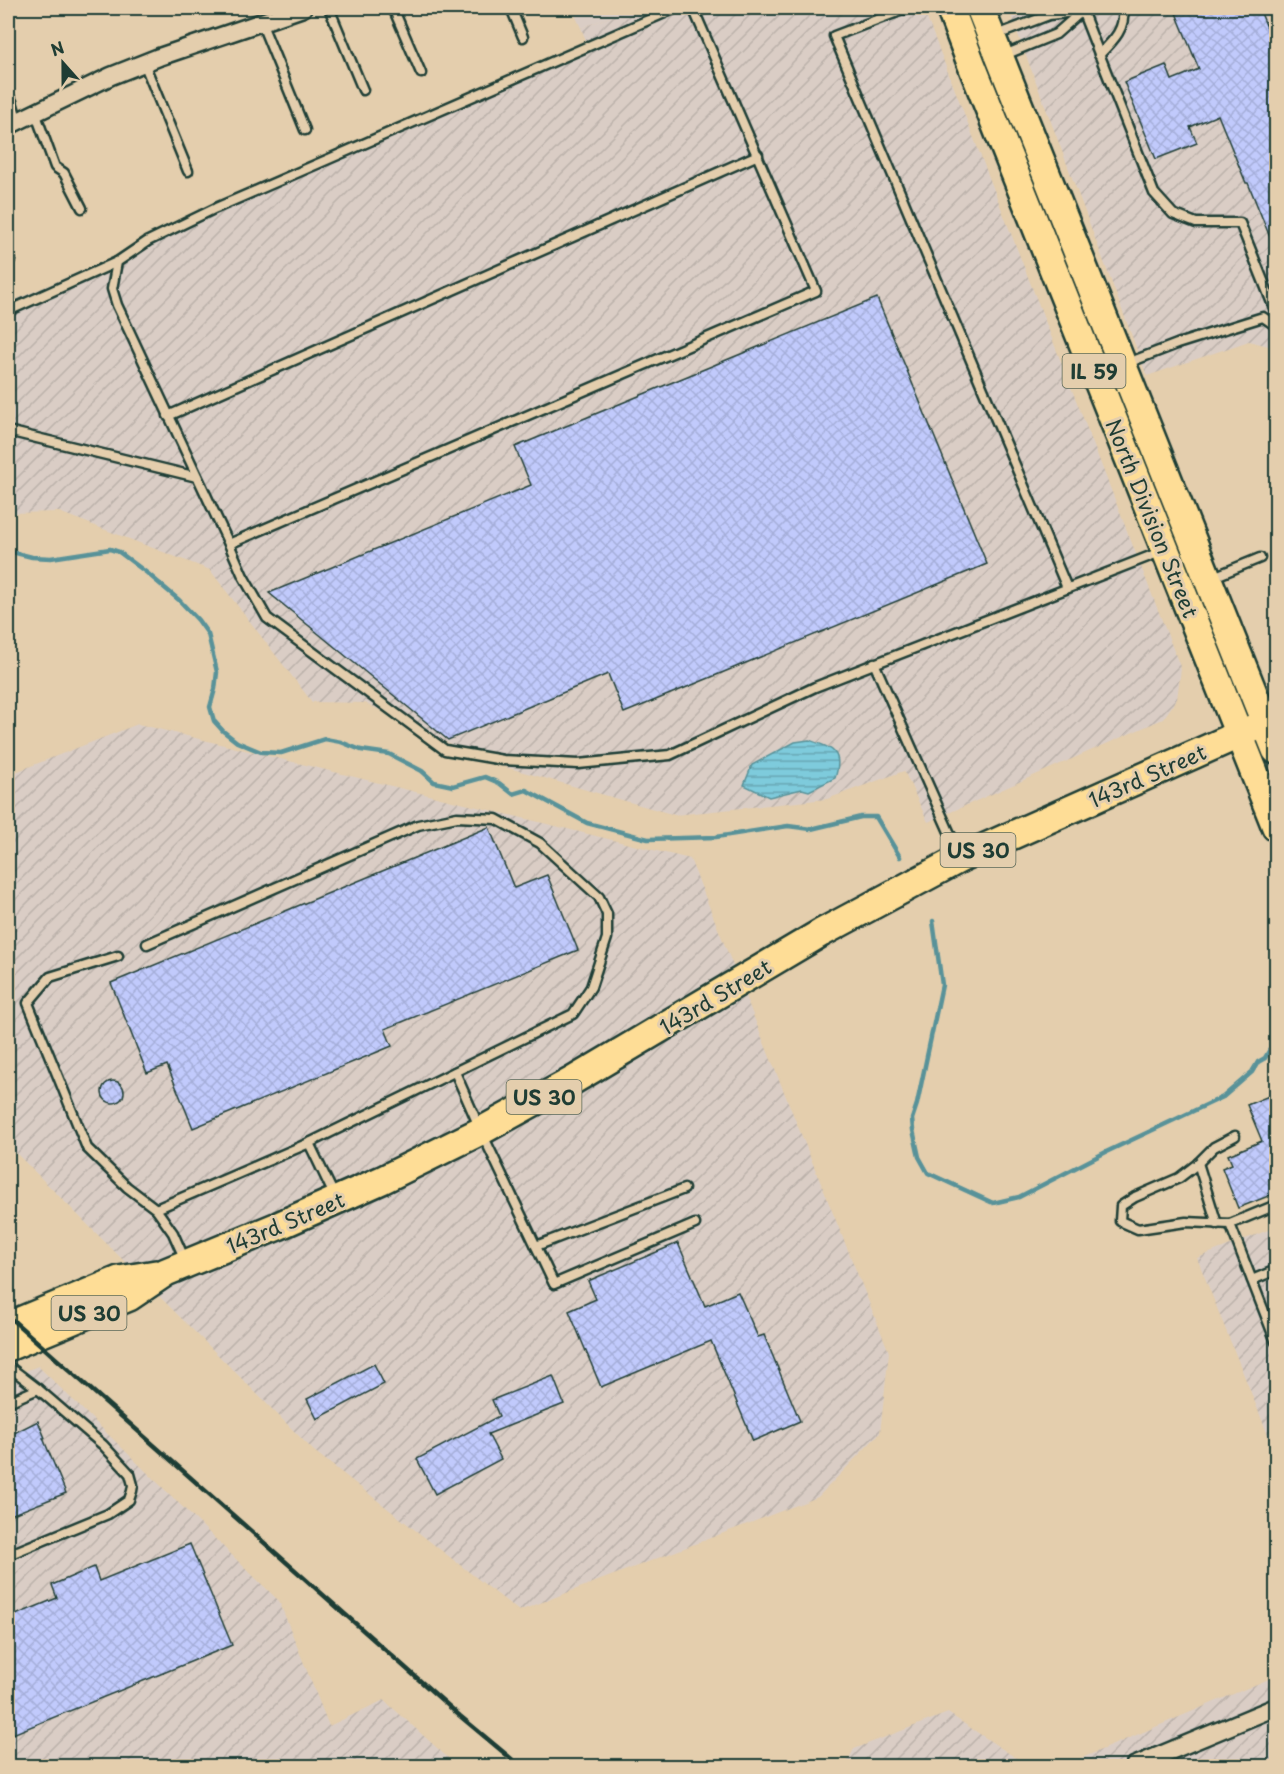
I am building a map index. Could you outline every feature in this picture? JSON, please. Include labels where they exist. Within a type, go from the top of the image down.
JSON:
[{"type":"main road","name":"North Division Street","points":[[950,8],[1276,827]]},
{"type":"main road","name":"North Division Street","points":[[980,8],[1276,750]]},
{"type":"main road","name":"143rd Street","points":[[8,1347],[129,1297],[176,1268],[382,1180],[481,1131],[572,1081],[821,933],[961,858],[1266,723]]},
{"type":"main road","name":"143rd Street","points":[[8,1326],[119,1280],[176,1268]]},
{"type":"street","points":[[8,102],[11,124],[111,76],[303,8]]},
{"type":"street","points":[[1134,1767],[1276,1707]]},
{"type":"lane","points":[[329,8],[363,90]]},
{"type":"lane","points":[[393,8],[421,73]]},
{"type":"lane","points":[[511,8],[523,37]]},
{"type":"lane","points":[[8,311],[117,262],[148,241],[216,208],[676,8]]},
{"type":"lane","points":[[229,544],[816,291],[693,8]]},
{"type":"lane","points":[[878,8],[895,13]]},
{"type":"lane","points":[[908,8],[834,36],[1067,588]]},
{"type":"lane","points":[[1099,55],[1116,38],[1124,16],[1123,8]]},
{"type":"lane","points":[[995,47],[1056,34],[1082,9]]},
{"type":"lane","points":[[995,47],[1049,15],[1082,9]]},
{"type":"lane","points":[[1082,9],[1154,193],[1173,214],[1196,223],[1240,223],[1276,312]]},
{"type":"lane","points":[[261,22],[305,130]]},
{"type":"lane","points":[[144,63],[188,171]]},
{"type":"lane","points":[[35,112],[55,167],[64,173],[82,208]]},
{"type":"lane","points":[[168,416],[758,155]]},
{"type":"lane","points":[[117,262],[112,289],[117,305],[243,576],[267,618],[445,750],[503,760],[578,764],[670,755],[815,687],[1166,550]]},
{"type":"lane","points":[[1122,366],[1177,344],[1263,317],[1276,326]]},
{"type":"lane","points":[[8,431],[197,477]]},
{"type":"lane","points":[[1208,579],[1260,558]]},
{"type":"lane","points":[[874,663],[961,858]]},
{"type":"lane","points":[[147,945],[418,825],[457,817],[496,819],[540,843],[599,897],[607,914],[607,938],[591,987],[573,1014],[309,1143],[156,1209]]},
{"type":"lane","points":[[118,956],[51,976],[28,1003],[87,1148],[127,1187],[156,1209],[173,1233],[176,1268]]},
{"type":"lane","points":[[455,1072],[554,1284],[695,1224]]},
{"type":"lane","points":[[1235,1136],[1214,1147],[1179,1178],[1135,1197],[1121,1206],[1120,1221],[1138,1229],[1186,1222],[1230,1224],[1276,1205]]},
{"type":"lane","points":[[309,1143],[337,1200]]},
{"type":"lane","points":[[1198,1163],[1217,1224]]},
{"type":"lane","points":[[536,1246],[684,1189]]},
{"type":"lane","points":[[1230,1224],[1276,1342]]},
{"type":"lane","points":[[1252,1280],[1276,1270]]},
{"type":"lane","points":[[8,1366],[103,1445],[130,1474],[132,1491],[129,1500],[108,1514],[8,1555]]},
{"type":"lane","points":[[8,1402],[38,1389]]},
{"type":"shaded area","points":[[572,8],[633,8],[581,28]]},
{"type":"shaded area","points":[[633,8],[923,8],[1181,669],[1177,699],[1163,719],[928,822],[904,771],[827,799],[675,815],[488,762],[365,703],[312,702],[210,570],[59,512],[8,513],[8,303],[589,48],[581,28]]},
{"type":"shaded area","points":[[1008,8],[1276,8],[1276,348],[1249,341],[1147,376]]},
{"type":"shaded area","points":[[138,724],[690,859],[889,1352],[880,1433],[818,1497],[519,1611],[314,1451],[8,1145],[8,775]]},
{"type":"shaded area","points":[[1276,1227],[1276,1455],[1197,1258]]},
{"type":"shaded area","points":[[38,1366],[279,1601],[329,1726],[384,1700],[457,1766],[8,1766],[8,1378]]},
{"type":"shaded area","points":[[1276,1676],[1276,1766],[1063,1766]]},
{"type":"shaded area","points":[[948,1713],[1028,1766],[845,1766],[854,1749]]},
{"type":"water","points":[[809,740],[830,748],[837,756],[835,778],[809,791],[802,789],[769,797],[744,785],[752,765],[795,742]]},
{"type":"building","points":[[1174,8],[1259,8],[1276,50],[1276,252],[1218,115],[1190,127],[1197,143],[1156,159],[1124,82],[1166,65],[1172,80],[1199,69]]},
{"type":"building","points":[[877,298],[987,564],[624,713],[608,674],[448,740],[269,593],[531,485],[515,447]]},
{"type":"building","points":[[489,827],[514,888],[547,875],[578,950],[385,1029],[392,1046],[193,1128],[167,1065],[147,1073],[111,983]]},
{"type":"building","points":[[113,1081],[121,1084],[124,1092],[121,1100],[113,1103],[105,1100],[102,1092],[105,1084]]},
{"type":"building","points":[[1276,1093],[1276,1193],[1238,1208],[1222,1168],[1232,1164],[1228,1155],[1262,1141],[1247,1105]]},
{"type":"building","points":[[678,1243],[705,1306],[738,1292],[758,1337],[764,1335],[800,1421],[753,1441],[711,1341],[601,1387],[569,1311],[596,1299],[588,1281]]},
{"type":"building","points":[[374,1364],[384,1384],[317,1419],[307,1399]]},
{"type":"building","points":[[553,1376],[564,1404],[488,1434],[501,1459],[435,1494],[417,1459],[499,1416],[492,1400]]},
{"type":"building","points":[[38,1421],[66,1493],[8,1516],[8,1436]]},
{"type":"building","points":[[190,1544],[232,1645],[8,1736],[8,1618],[57,1598],[52,1585],[94,1567],[99,1581]]},
{"type":"waterway","points":[[8,551],[32,557],[51,558],[110,549],[119,552],[147,573],[179,600],[208,634],[217,672],[210,707],[214,721],[237,742],[261,752],[281,753],[325,739],[341,742],[361,750],[389,754],[422,771],[434,782],[453,786],[485,777],[499,783],[513,794],[526,790],[587,823],[648,839],[716,837],[788,826],[811,829],[861,817],[876,817],[900,857]]},
{"type":"waterway","points":[[933,921],[942,985],[912,1119],[913,1130],[919,1157],[928,1173],[993,1203],[1019,1197],[1106,1152],[1223,1097],[1252,1072],[1276,1043]]},
{"type":"railway","points":[[8,1316],[460,1716],[520,1766]]}]
